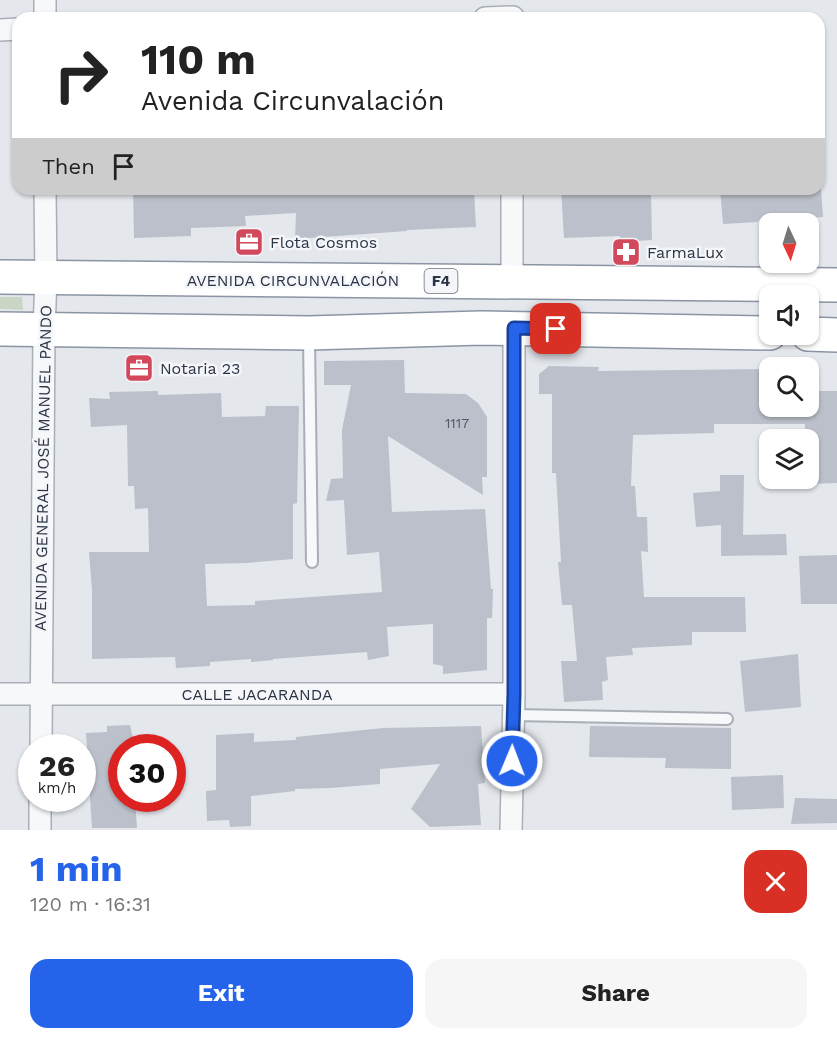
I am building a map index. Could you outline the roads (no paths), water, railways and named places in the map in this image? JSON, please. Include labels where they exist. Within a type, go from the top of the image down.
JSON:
[{"type":"highway","name":"AVENIDA CIRCUNVALACIÓN","points":[[0,277],[837,285]]},
{"type":"highway","points":[[0,329],[309,333],[514,328],[759,333]]},
{"type":"highway","points":[[819,334],[837,335]]},
{"type":"street","name":"AVENIDA GENERAL JOSÉ MANUEL PANDO","points":[[41,734],[45,195]]},
{"type":"street","points":[[512,195],[512,282]]},
{"type":"street","points":[[511,830],[514,328]]},
{"type":"street","name":"CALLE JACARANDA","points":[[0,694],[513,705]]},
{"type":"street","points":[[40,812],[40,830]]},
{"type":"lane","points":[[309,333],[312,562]]},
{"type":"lane","name":"CALLE JACARANDA","points":[[513,705],[727,719]]},
{"type":"place","name":"Flota Cosmos","points":[[249,242]]},
{"type":"place","name":"FarmaLux","points":[[626,252]]},
{"type":"place","name":"Notaria 23","points":[[139,368]]}]
